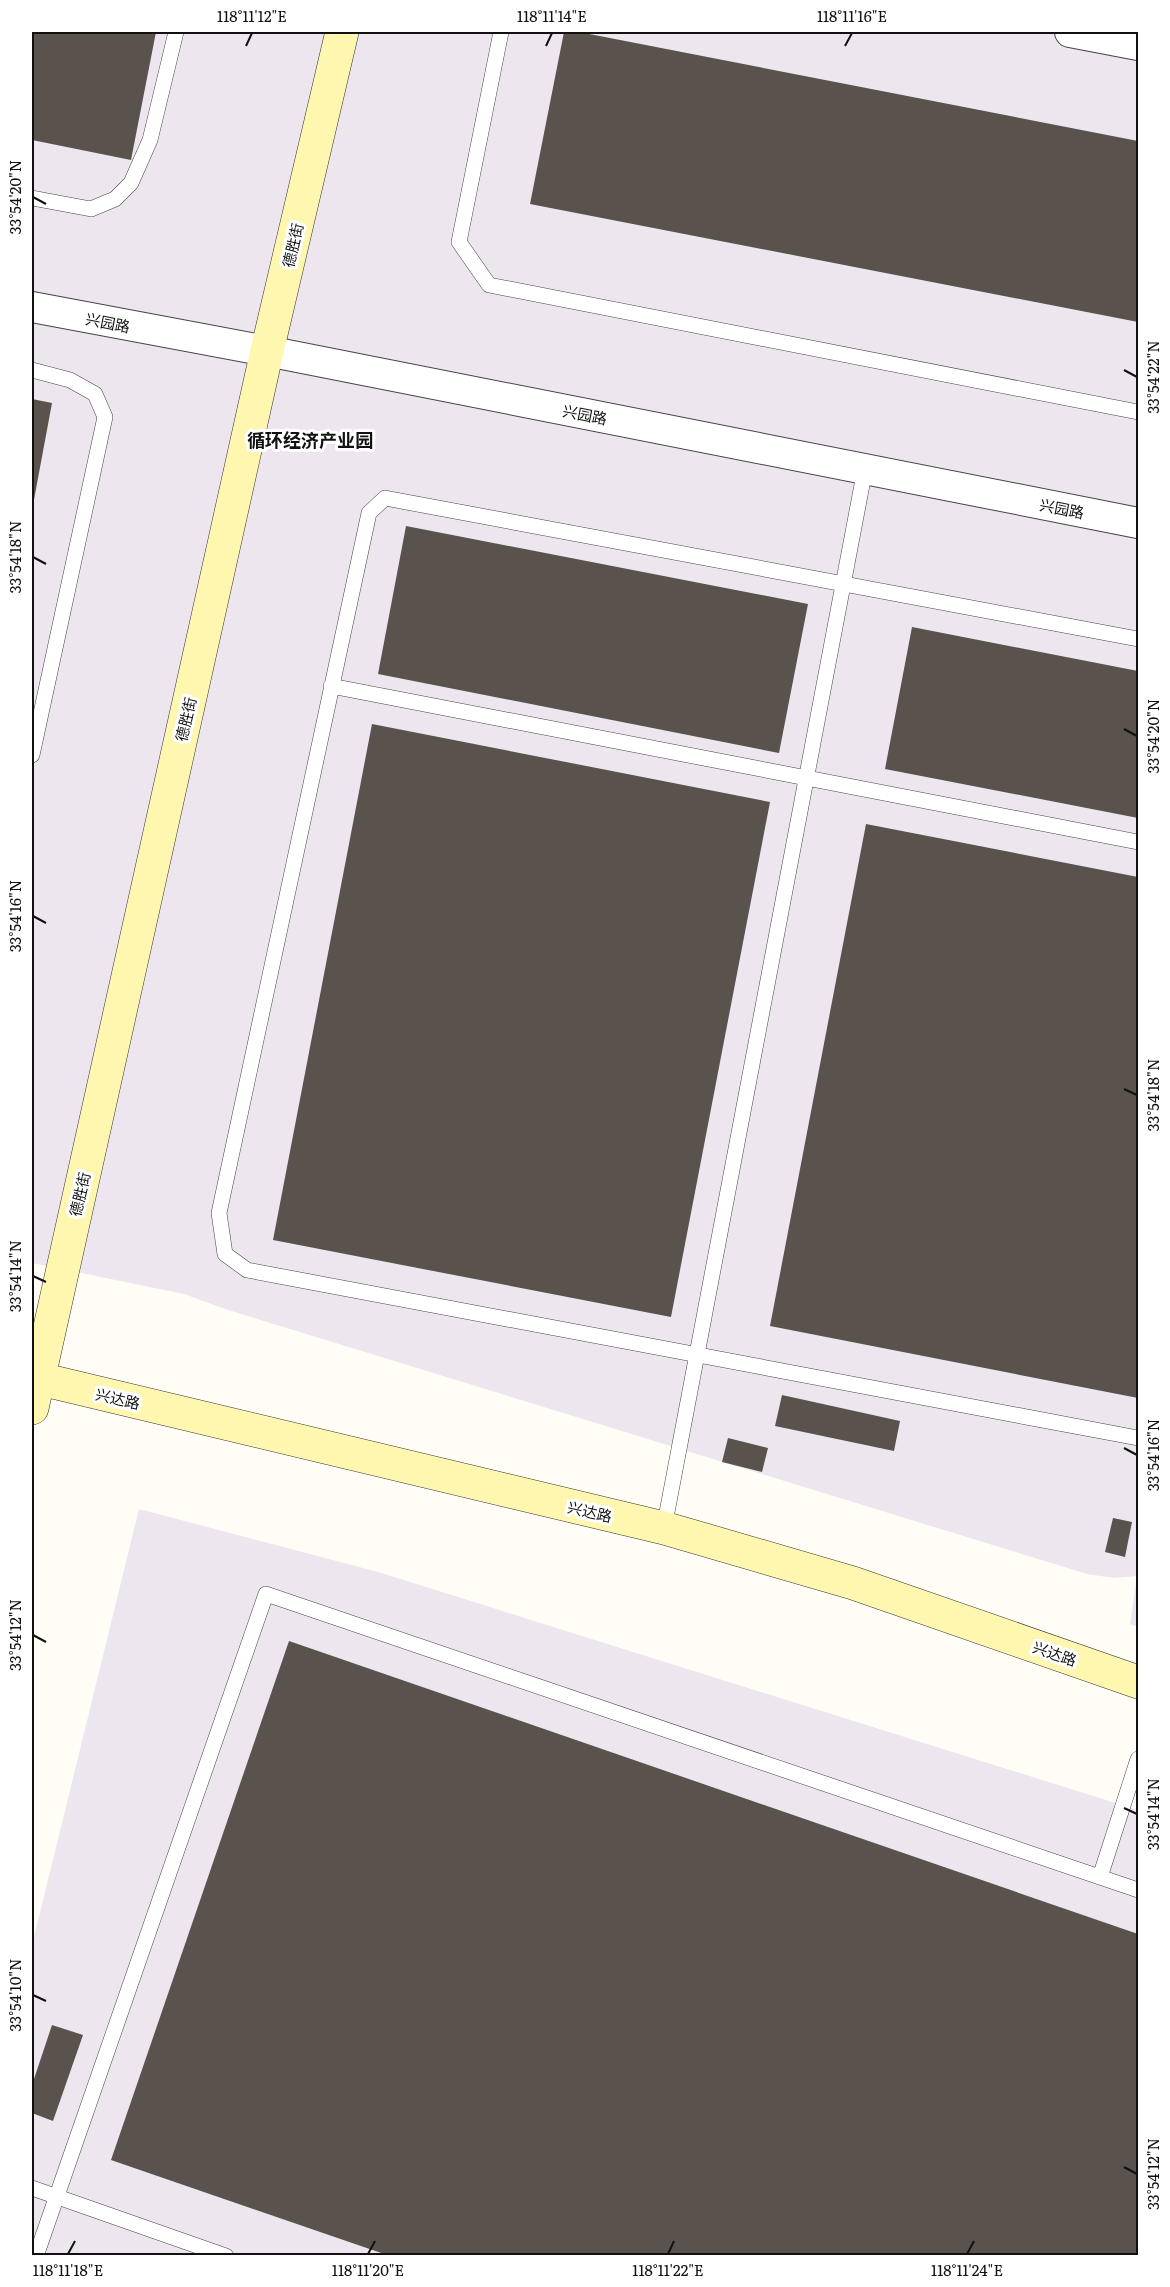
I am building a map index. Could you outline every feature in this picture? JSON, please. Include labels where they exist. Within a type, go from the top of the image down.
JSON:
[{"type":"street","name":"德胜街","points":[[34,1388],[267,351],[342,32]]},
{"type":"street","points":[[1070,32],[1138,45]]},
{"type":"street","name":"兴园路","points":[[32,307],[267,351],[1138,523]]},
{"type":"street","name":"兴达路","points":[[34,1388],[664,1528],[853,1583],[1138,1682]]},
{"type":"lane","points":[[32,198],[91,209],[115,199],[131,183],[150,140],[176,32]]},
{"type":"lane","points":[[501,32],[459,242],[489,285],[1138,412]]},
{"type":"lane","points":[[32,370],[70,380],[95,394],[105,417],[32,755]]},
{"type":"lane","points":[[664,1528],[865,469]]},
{"type":"lane","points":[[1138,639],[385,498],[369,513],[219,1213],[225,1254],[247,1270],[697,1353],[1138,1438]]},
{"type":"lane","points":[[331,686],[1138,842]]},
{"type":"lane","points":[[36,2256],[266,1594],[1138,1890]]},
{"type":"lane","points":[[1100,1877],[1138,1759]]},
{"type":"lane","points":[[32,2188],[226,2256]]},
{"type":"shaded area","points":[[32,32],[1138,32],[1138,1627],[1130,1624],[1137,1576],[1114,1578],[1087,1574],[225,1309],[184,1294],[32,1263]]},
{"type":"shaded area","points":[[139,1509],[378,1572],[1138,1810],[1138,2255],[32,2256],[32,1945]]},
{"type":"building","points":[[32,32],[156,32],[131,160],[32,140]]},
{"type":"building","points":[[564,32],[579,32],[1138,141],[1138,322],[530,204]]},
{"type":"building","points":[[32,399],[52,403],[33,505],[32,505]]},
{"type":"building","points":[[406,526],[808,604],[779,753],[378,674]]},
{"type":"building","points":[[912,627],[1138,671],[1138,818],[885,769]]},
{"type":"building","points":[[372,724],[770,802],[671,1317],[273,1240]]},
{"type":"building","points":[[866,824],[1138,877],[1138,1398],[770,1326]]},
{"type":"building","points":[[782,1395],[900,1421],[894,1451],[775,1426]]},
{"type":"building","points":[[728,1438],[768,1448],[762,1472],[722,1462]]},
{"type":"building","points":[[1113,1518],[1132,1522],[1125,1557],[1105,1552]]},
{"type":"building","points":[[289,1641],[1138,1934],[1138,2256],[390,2256],[111,2160]]},
{"type":"building","points":[[52,2025],[83,2035],[53,2121],[32,2113],[32,2085]]},
{"type":"district","name":"循环经济产业园","points":[[310,439]]}]
